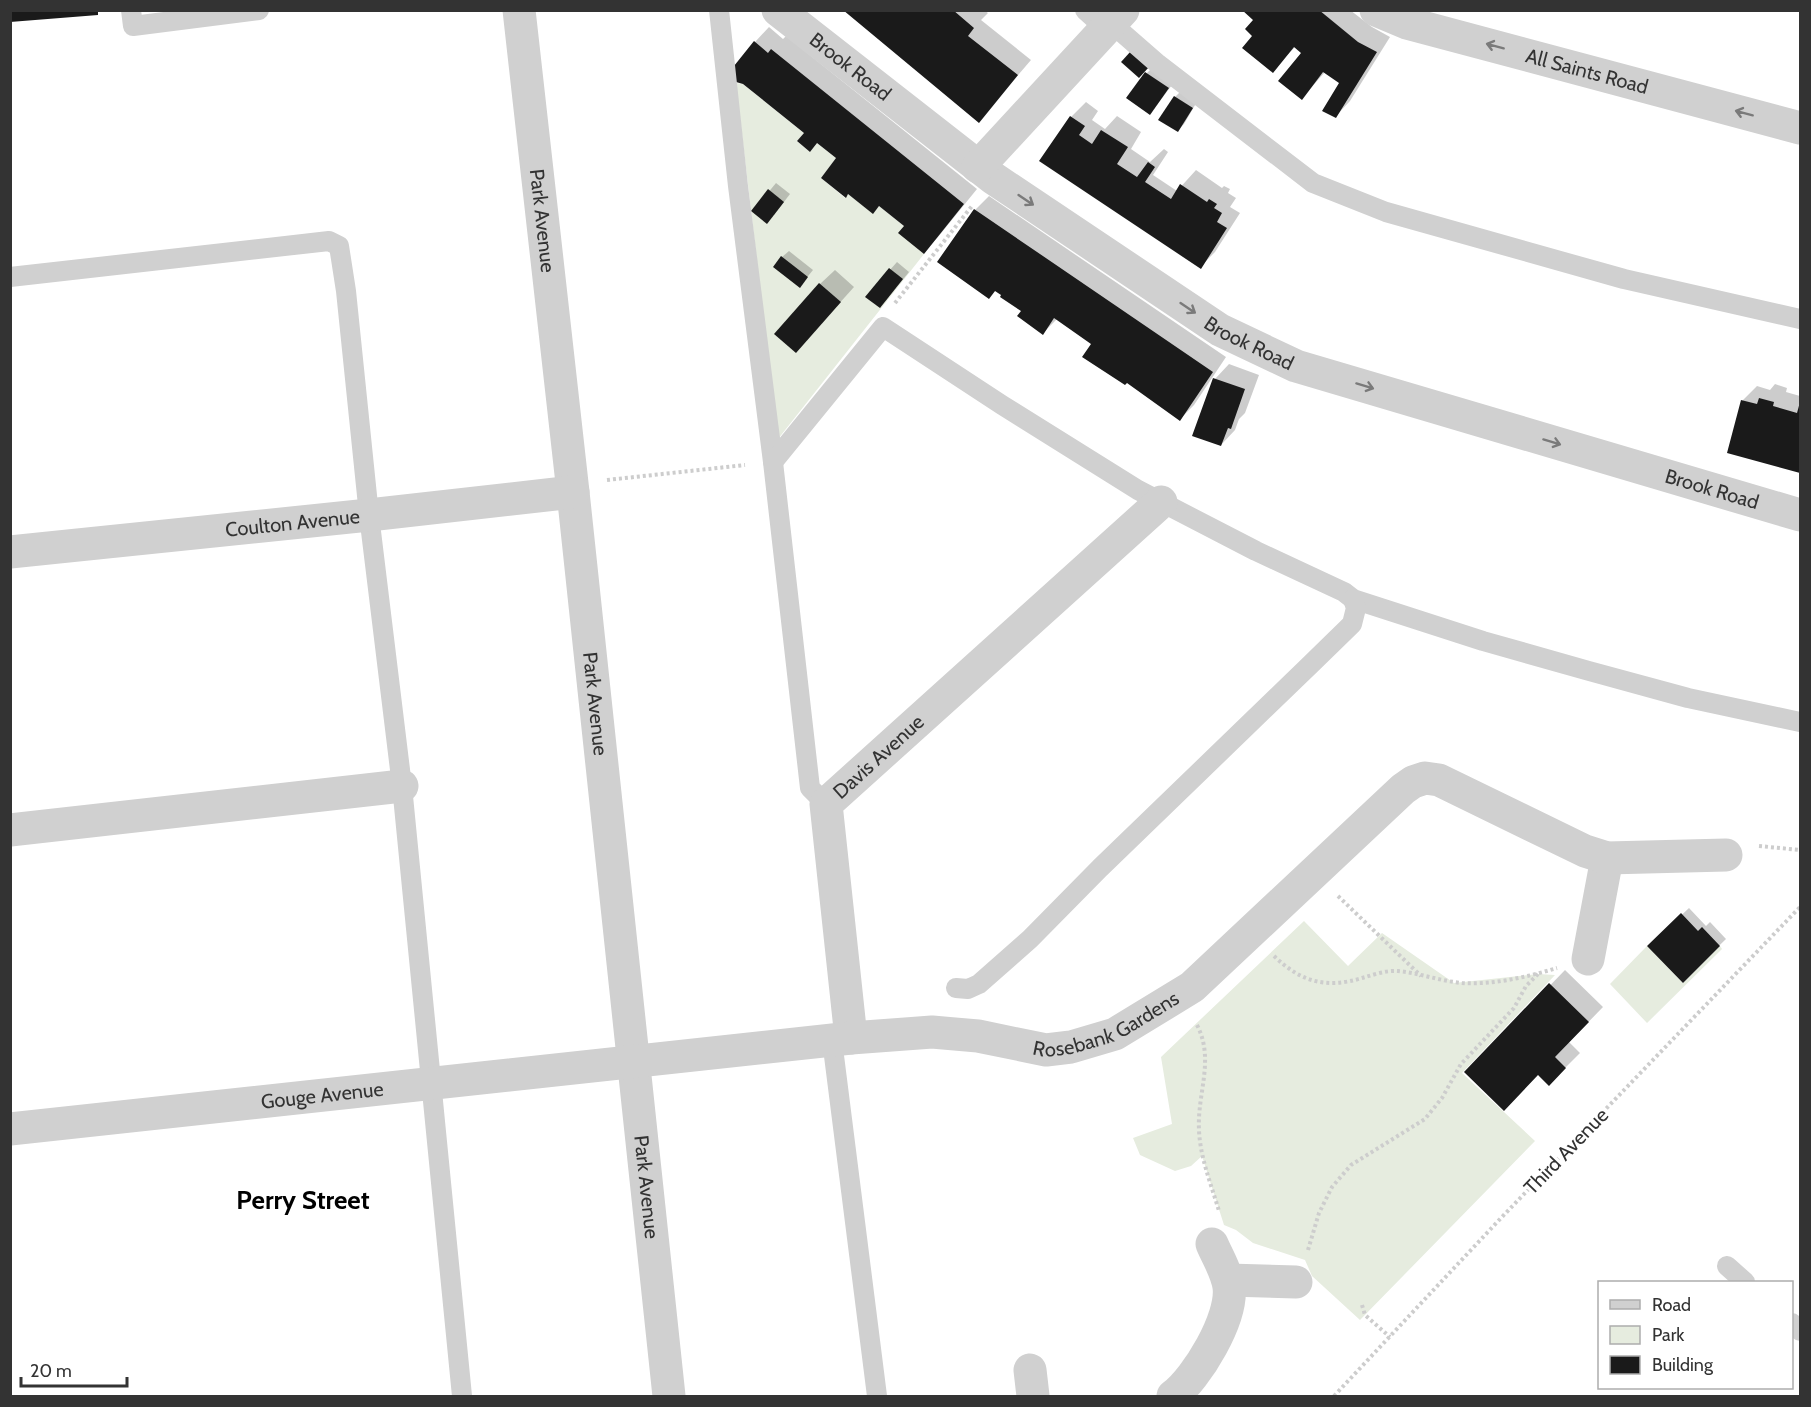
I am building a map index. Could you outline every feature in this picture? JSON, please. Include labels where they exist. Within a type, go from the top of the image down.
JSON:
[{"type":"street","name":"Park Avenue","points":[[519,10],[573,488],[669,1396]]},
{"type":"street","name":"Brook Road","points":[[778,10],[986,173],[1220,330],[1296,366],[1800,515]]},
{"type":"street","name":"All Saints Road","points":[[1376,10],[1407,23],[1800,128]]},
{"type":"street","points":[[986,173],[1106,18]]},
{"type":"street","name":"Coulton Avenue","points":[[10,552],[369,515],[573,488]]},
{"type":"street","name":"Davis Avenue","points":[[841,1039],[826,804],[1161,502]]},
{"type":"street","name":"Rosebank Gardens","points":[[841,1039],[932,1032],[978,1036],[1039,1049],[1058,1049],[1115,1034],[1177,998],[1212,970],[1403,789],[1425,778],[1450,784],[1585,851],[1607,858],[1738,850]]},
{"type":"street","points":[[10,830],[402,786]]},
{"type":"street","points":[[1588,959],[1607,858]]},
{"type":"street","points":[[632,1062],[841,1039]]},
{"type":"street","name":"Gouge Avenue","points":[[10,1129],[632,1062]]},
{"type":"street","points":[[1173,1396],[1191,1380],[1216,1336],[1229,1299],[1228,1280],[1212,1244]]},
{"type":"street","points":[[1228,1280],[1296,1282]]},
{"type":"lane","points":[[131,10],[133,26],[259,10]]},
{"type":"lane","points":[[719,10],[810,788],[826,804]]},
{"type":"lane","points":[[1106,18],[1158,64],[1313,183],[1386,212],[1624,279],[1800,319]]},
{"type":"lane","points":[[10,277],[329,240],[339,246],[402,786],[462,1396]]},
{"type":"lane","points":[[773,462],[883,327],[1012,412],[1134,488],[1256,551],[1344,591],[1353,599],[1473,638],[1688,699],[1800,723]]},
{"type":"lane","points":[[956,988],[968,989],[979,984],[1030,939],[1100,868],[1352,624],[1356,608],[1353,599]]},
{"type":"lane","points":[[841,1039],[878,1396]]},
{"type":"lane","points":[[1727,1266],[1744,1281]]},
{"type":"path","points":[[883,327],[883,318],[986,173]]},
{"type":"path","points":[[573,488],[773,462]]},
{"type":"path","points":[[1738,850],[1800,850]]},
{"type":"path","points":[[1314,873],[1421,977]]},
{"type":"path","name":"Third Avenue","points":[[1334,1396],[1800,907]]},
{"type":"path","points":[[1249,933],[1288,970],[1317,982],[1344,984],[1381,973],[1397,971],[1463,983],[1513,979],[1588,959]]},
{"type":"path","points":[[1296,1282],[1319,1213],[1332,1187],[1351,1165],[1425,1119],[1442,1098],[1461,1064],[1514,1008],[1526,986],[1538,974]]},
{"type":"path","points":[[1177,998],[1195,1022],[1203,1038],[1206,1062],[1198,1129],[1202,1155],[1224,1225],[1212,1244]]},
{"type":"path","points":[[1362,1305],[1365,1315],[1390,1337]]},
{"type":"green space","points":[[736,83],[743,84],[804,133],[797,141],[810,152],[817,143],[836,158],[821,178],[845,198],[848,194],[873,213],[879,206],[904,226],[899,233],[924,254],[778,439]]},
{"type":"green space","points":[[1304,921],[1348,966],[1382,933],[1454,983],[1538,974],[1555,975],[1462,1073],[1535,1141],[1360,1320],[1312,1276],[1305,1260],[1253,1243],[1236,1230],[1224,1225],[1202,1156],[1191,1166],[1175,1171],[1140,1155],[1133,1138],[1172,1124],[1161,1057]]},
{"type":"green space","points":[[1647,946],[1683,983],[1720,946],[1722,949],[1647,1023],[1610,984]]},
{"type":"building","points":[[10,10],[98,10],[98,15],[10,22]]},
{"type":"building","points":[[843,10],[953,10],[974,28],[968,36],[1018,75],[979,123]]},
{"type":"building","points":[[1242,10],[1319,10],[1358,42],[1377,52],[1336,118],[1322,111],[1339,83],[1323,72],[1302,100],[1278,81],[1301,53],[1294,47],[1273,73],[1242,48],[1252,36],[1245,29],[1253,20]]},
{"type":"building","points":[[754,41],[768,53],[771,49],[964,204],[924,254],[898,233],[904,226],[879,206],[873,214],[848,194],[846,198],[821,178],[836,158],[817,143],[810,152],[797,141],[804,133],[743,84],[736,82],[734,66]]},
{"type":"building","points":[[1131,51],[1149,67],[1139,78],[1121,62]]},
{"type":"building","points":[[1145,72],[1169,88],[1150,115],[1126,98]]},
{"type":"building","points":[[1174,96],[1193,108],[1178,132],[1158,120]]},
{"type":"building","points":[[1070,116],[1085,126],[1079,135],[1092,144],[1101,130],[1128,147],[1117,164],[1137,177],[1148,162],[1155,167],[1145,182],[1171,199],[1180,184],[1207,202],[1209,199],[1217,204],[1214,208],[1222,213],[1217,222],[1227,228],[1201,269],[1039,161]]},
{"type":"building","points":[[768,189],[784,202],[767,224],[751,211]]},
{"type":"building","points":[[974,209],[1213,372],[1180,421],[1127,383],[1125,385],[1082,357],[1091,344],[1054,318],[1043,335],[1017,316],[1021,311],[1000,297],[1001,295],[995,291],[989,299],[937,262]]},
{"type":"building","points":[[781,256],[808,277],[800,288],[773,267]]},
{"type":"building","points":[[889,268],[903,279],[880,308],[865,297]]},
{"type":"building","points":[[819,283],[841,302],[796,353],[774,334]]},
{"type":"building","points":[[1213,378],[1245,389],[1231,429],[1228,428],[1221,446],[1192,436]]},
{"type":"building","points":[[1759,398],[1774,402],[1773,406],[1797,413],[1800,402],[1800,473],[1727,453],[1741,400],[1757,404]]},
{"type":"building","points":[[1681,913],[1698,931],[1702,927],[1720,946],[1683,983],[1647,946]]},
{"type":"building","points":[[1549,983],[1589,1022],[1555,1057],[1566,1068],[1549,1086],[1538,1075],[1504,1111],[1464,1072]]},
{"type":"district","name":"Perry Street","points":[[303,1200]]}]
